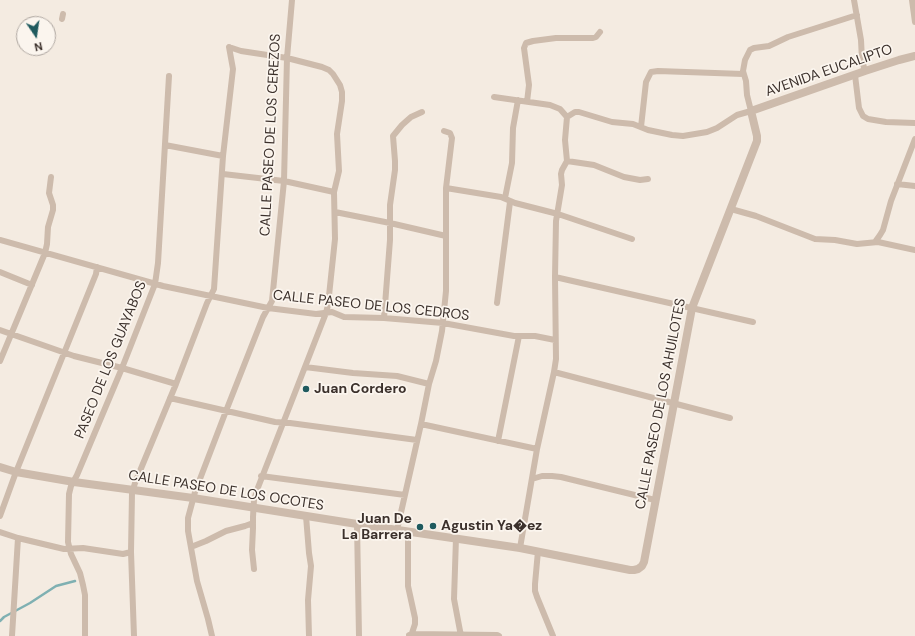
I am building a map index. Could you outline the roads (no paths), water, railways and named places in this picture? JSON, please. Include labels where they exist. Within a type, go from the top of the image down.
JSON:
[{"type":"street","name":"CALLE PASEO DE LOS CEREZOS","points":[[212,636],[197,581],[188,518],[193,498],[226,411],[263,317],[272,301],[284,181],[287,58],[292,0]]},
{"type":"street","points":[[854,0],[861,40],[862,60],[865,71]]},
{"type":"street","points":[[912,0],[915,22]]},
{"type":"street","points":[[567,117],[575,112],[579,112],[612,122],[633,124],[660,133],[683,136],[707,132],[717,128],[738,115],[752,111],[747,95],[746,81],[743,74],[745,60],[750,50],[769,46],[788,37],[857,15]]},
{"type":"street","points":[[527,102],[529,85],[524,48],[528,42],[556,38],[593,38],[600,32]]},
{"type":"street","points":[[134,636],[131,552],[133,490],[207,303],[214,292],[223,156],[233,69],[229,47],[241,51],[287,58],[322,67],[329,70],[337,79],[342,92],[337,134],[339,171],[334,192],[335,212],[333,262],[328,305],[256,490],[253,507],[252,550],[254,569]]},
{"type":"street","name":"AVENIDA EUCALIPTO","points":[[752,111],[865,71],[915,56]]},
{"type":"street","points":[[641,127],[646,82],[651,72],[658,70],[743,74]]},
{"type":"street","points":[[854,75],[859,108],[863,116],[868,119],[886,122],[915,123]]},
{"type":"street","name":"PASEO DE LOS GUAYABOS","points":[[85,636],[85,595],[80,573],[68,542],[69,494],[71,486],[78,475],[122,368],[155,284],[158,263],[169,76]]},
{"type":"street","points":[[494,97],[550,105],[560,109],[567,117],[565,140],[567,161],[562,174],[562,186],[556,221],[556,359],[537,449],[520,548]]},
{"type":"street","points":[[497,302],[512,163],[512,133],[518,100]]},
{"type":"street","name":"CALLE PASEO DE LOS AHUILOTES","points":[[638,569],[644,562],[692,308],[757,141],[752,111]]},
{"type":"street","points":[[384,318],[390,240],[390,205],[395,161],[393,136],[411,117],[422,112]]},
{"type":"street","points":[[397,530],[429,384],[442,338],[446,291],[446,188],[452,136],[450,133],[444,131]]},
{"type":"street","points":[[874,242],[883,230],[897,184],[915,140]]},
{"type":"street","points":[[165,145],[223,156]]},
{"type":"street","points":[[567,161],[594,165],[624,177],[640,180],[648,179]]},
{"type":"street","points":[[223,174],[284,181],[334,192]]},
{"type":"street","points":[[0,361],[45,253],[48,227],[53,210],[49,193],[51,177]]},
{"type":"street","points":[[897,184],[915,186]]},
{"type":"street","points":[[446,188],[501,197],[558,214],[632,239]]},
{"type":"street","points":[[731,209],[756,216],[815,239],[835,240],[857,244],[874,242],[915,250]]},
{"type":"street","points":[[335,212],[446,236]]},
{"type":"street","name":"CALLE PASEO DE LOS CEDROS","points":[[0,240],[155,284],[268,308],[316,314],[332,312],[344,317],[384,318],[443,323],[514,336],[535,336],[555,340]]},
{"type":"street","points":[[0,516],[16,472],[96,274],[97,267]]},
{"type":"street","points":[[0,272],[32,285]]},
{"type":"street","points":[[555,277],[753,322]]},
{"type":"street","points":[[0,330],[64,353],[176,384]]},
{"type":"street","points":[[498,440],[519,336]]},
{"type":"street","points":[[305,367],[353,373],[397,376],[429,384]]},
{"type":"street","points":[[554,372],[730,418]]},
{"type":"street","points":[[170,398],[275,422],[417,440]]},
{"type":"street","points":[[421,424],[537,449]]},
{"type":"street","name":"CALLE PASEO DE LOS OCOTES","points":[[0,467],[16,472],[74,482],[193,498],[456,538],[538,551],[630,570],[638,569]]},
{"type":"street","points":[[261,476],[405,495]]},
{"type":"street","points":[[532,479],[542,476],[561,477],[655,500]]},
{"type":"street","points":[[306,516],[311,566],[308,600],[309,636]]},
{"type":"street","points":[[191,547],[226,530],[247,526],[253,522]]},
{"type":"street","points":[[357,524],[359,636]]},
{"type":"street","points":[[408,531],[408,586],[415,618],[410,635],[498,635]]},
{"type":"street","points":[[0,532],[18,538],[70,550],[83,548],[124,554],[131,552]]},
{"type":"street","points":[[12,636],[18,538]]},
{"type":"street","points":[[456,538],[454,599],[461,635]]},
{"type":"street","points":[[538,551],[535,591],[553,636]]},
{"type":"waterway","points":[[0,621],[4,617],[30,603],[56,586],[75,581]]},
{"type":"place","name":"Juan Cordero","points":[[306,389]]},
{"type":"place","name":"Agustin Ya�ez","points":[[433,526]]},
{"type":"place","name":"Juan De La Barrera","points":[[420,527]]}]
